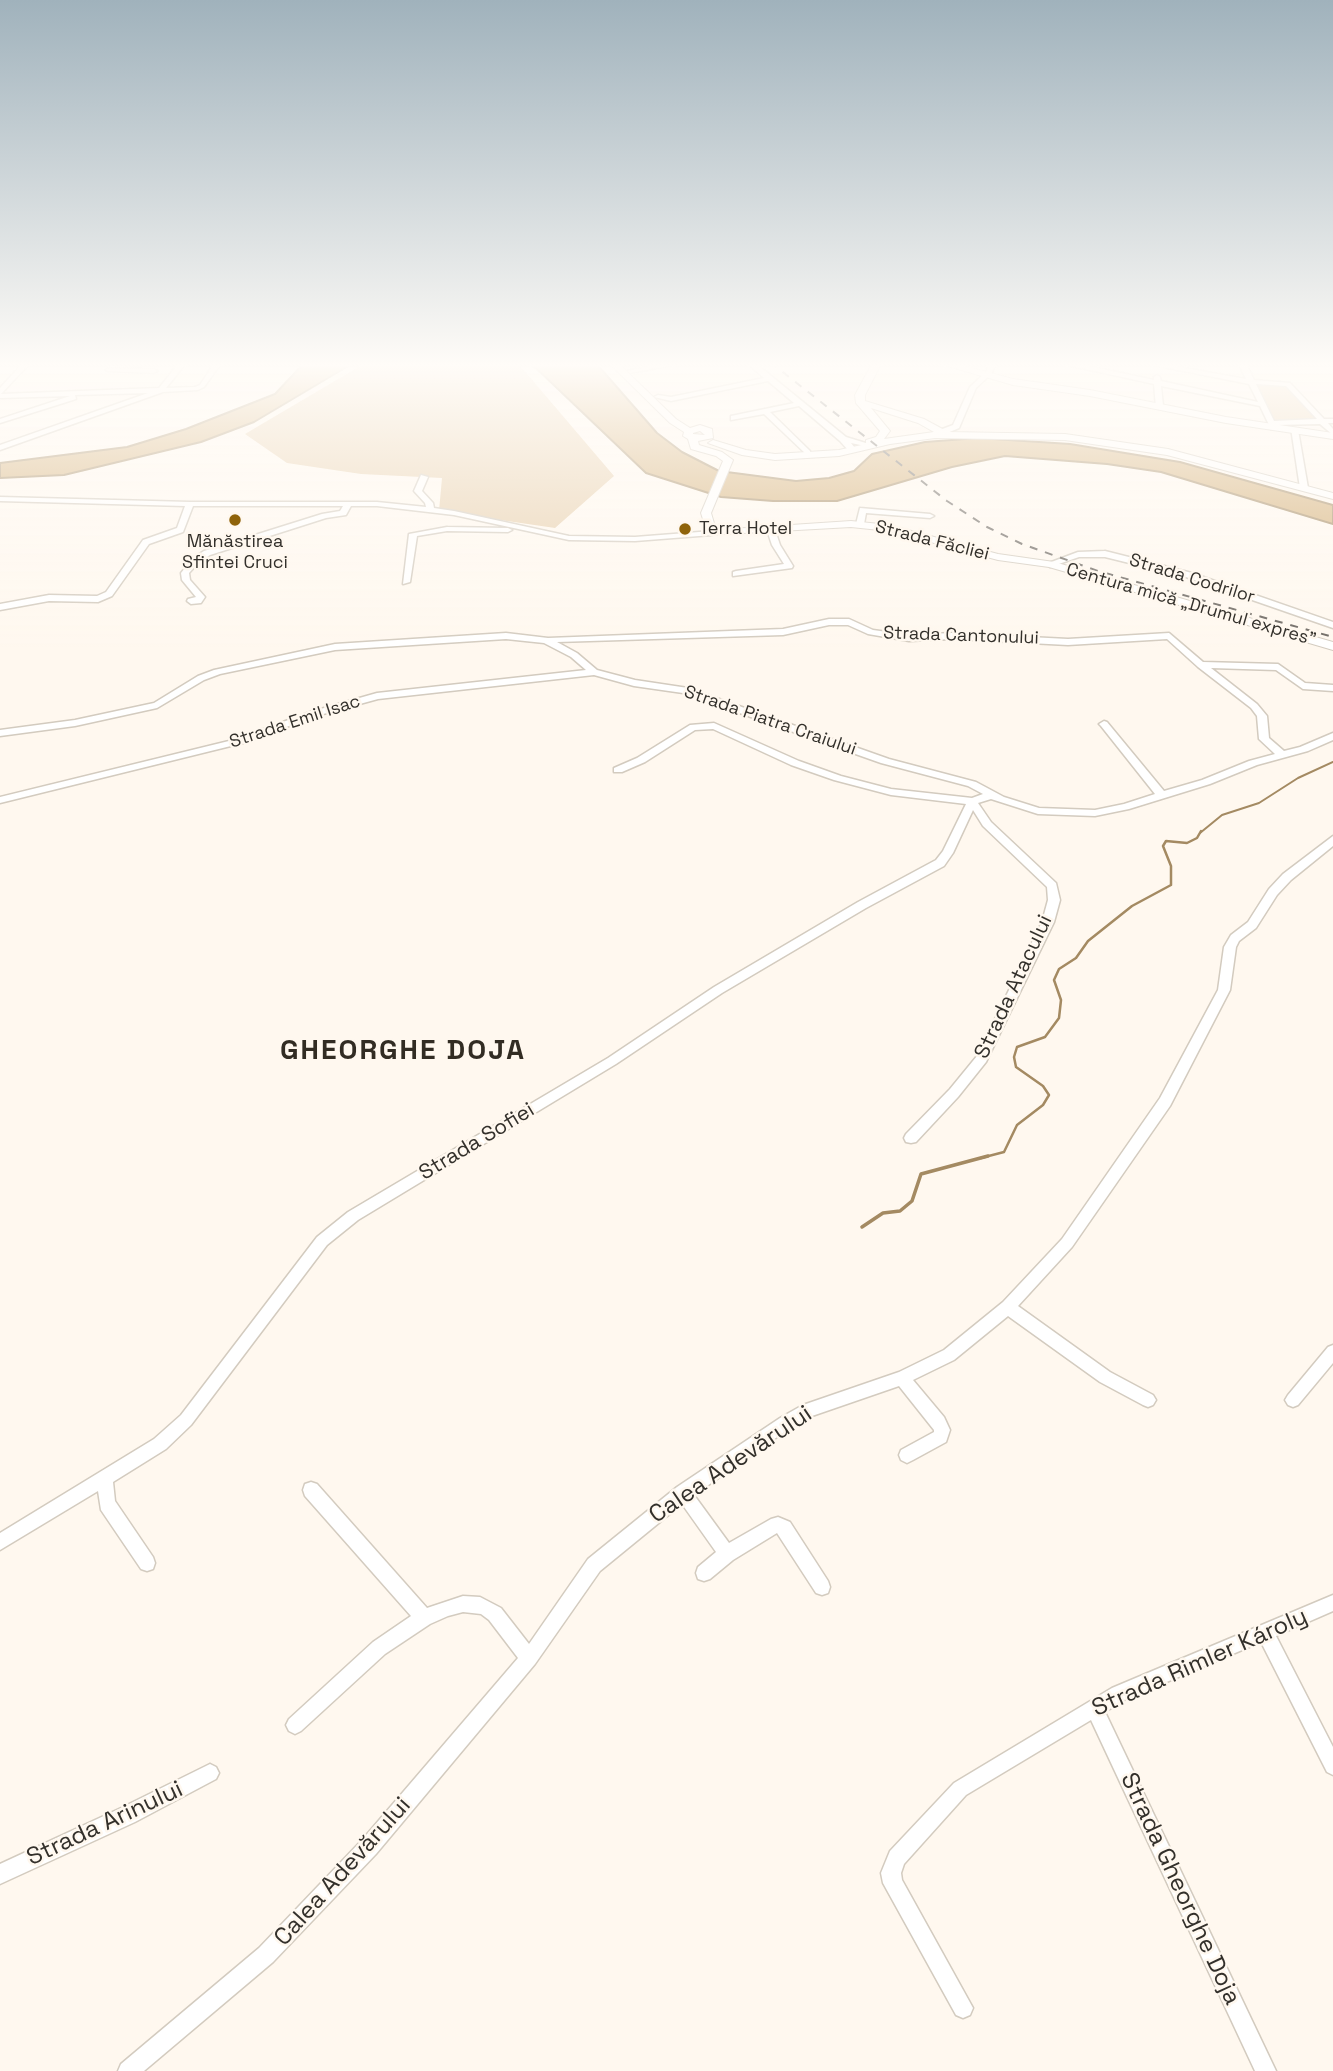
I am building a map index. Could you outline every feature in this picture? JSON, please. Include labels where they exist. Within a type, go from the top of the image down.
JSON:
[{"type":"main road","points":[[712,533],[706,513],[727,467],[725,459]]},
{"type":"main road","points":[[1193,459],[1333,496]]},
{"type":"main road","name":"Strada Făcliei","points":[[712,533],[860,524],[889,528],[998,557],[1050,564]]},
{"type":"main road","name":"Centura mică „Drumul expres”","points":[[1050,564],[1333,646]]},
{"type":"street","points":[[1299,459],[1304,488]]},
{"type":"street","points":[[424,477],[418,491],[429,503],[430,510]]},
{"type":"street","name":"Strada Făcliei","points":[[0,499],[190,505],[348,504],[430,510],[526,527],[560,536],[591,539],[635,539],[712,533]]},
{"type":"street","points":[[191,601],[198,601],[201,597],[186,580],[185,573],[195,560],[233,545],[342,513],[348,504]]},
{"type":"street","points":[[0,607],[49,598],[98,599],[109,594],[146,542],[180,530],[190,505]]},
{"type":"street","points":[[860,524],[863,510],[930,516]]},
{"type":"street","name":"Strada Făcliei","points":[[406,582],[412,536],[415,534],[439,529],[510,530],[526,527]]},
{"type":"street","points":[[736,574],[789,566],[776,545],[771,530]]},
{"type":"street","name":"Strada Codrilor","points":[[1050,564],[1078,555],[1105,554],[1189,575],[1333,625]]},
{"type":"street","name":"Strada Cantonului","points":[[546,640],[783,632],[828,622],[849,622],[871,632],[909,638],[952,636],[1068,642],[1169,636],[1201,665]]},
{"type":"street","name":"Strada Piatra Craiului","points":[[0,733],[75,723],[157,705],[201,678],[217,672],[335,647],[506,636],[546,640],[574,655],[594,672],[634,683],[685,690],[885,761],[972,784],[992,795],[1038,811],[1095,813],[1162,796],[1304,750],[1333,736]]},
{"type":"street","points":[[1201,665],[1282,667],[1303,686],[1333,688]]},
{"type":"street","points":[[1201,665],[1254,706],[1262,716],[1264,739],[1282,755]]},
{"type":"street","name":"Strada Emil Isac","points":[[0,800],[240,741],[313,714],[377,696],[594,672]]},
{"type":"street","points":[[618,770],[641,760],[662,745],[702,724],[723,729],[795,763],[891,792],[972,801],[992,795]]},
{"type":"street","points":[[1104,724],[1162,796]]},
{"type":"street","name":"Strada Atacului","points":[[911,1138],[982,1059],[1048,922],[1054,900],[1052,886],[987,824],[972,801]]},
{"type":"street","name":"Strada Sofiei","points":[[0,1542],[160,1444],[186,1420],[323,1241],[353,1216],[612,1061],[730,983],[862,905],[940,863],[948,853],[972,801]]},
{"type":"street","name":"Calea Adevărului","points":[[128,2071],[266,1955],[369,1847],[529,1658],[594,1565],[683,1493],[808,1410],[902,1378],[948,1355],[1008,1307],[1068,1243],[1165,1102],[1224,990],[1230,947],[1235,938],[1252,925],[1273,892],[1287,877],[1333,840]]},
{"type":"street","points":[[1008,1307],[1105,1377],[1147,1399]]},
{"type":"street","points":[[1293,1400],[1333,1352]]},
{"type":"street","points":[[902,1378],[942,1430],[941,1437],[907,1455]]},
{"type":"street","points":[[105,1480],[107,1504],[147,1563]]},
{"type":"street","points":[[311,1490],[424,1618]]},
{"type":"street","points":[[683,1493],[727,1554]]},
{"type":"street","points":[[704,1573],[727,1554],[778,1525],[783,1528],[822,1587]]},
{"type":"street","name":"Strada Rimler Károly","points":[[963,2008],[893,1883],[891,1873],[897,1858],[960,1789],[1118,1694],[1333,1603]]},
{"type":"street","points":[[295,1725],[379,1648],[424,1618],[447,1608],[480,1605],[495,1614],[529,1658]]},
{"type":"street","points":[[1266,1633],[1333,1766]]},
{"type":"street","name":"Strada Gheorghe Doja","points":[[1094,1708],[1266,2071]]},
{"type":"street","name":"Strada Arinului","points":[[0,1874],[128,1815],[210,1773]]},
{"type":"shaded area","points":[[35,459],[132,459],[64,475],[0,478],[0,463]]},
{"type":"shaded area","points":[[281,459],[599,459],[614,476],[555,528],[439,511],[442,478],[361,474],[287,463]]},
{"type":"shaded area","points":[[631,459],[695,459],[719,471],[796,481],[829,478],[854,471],[867,459],[992,459],[952,467],[837,501],[773,501],[721,497],[646,473]]},
{"type":"shaded area","points":[[1039,459],[1160,459],[1180,462],[1333,505],[1333,524],[1161,472]]},
{"type":"waterway","points":[[1200,833],[1222,815],[1259,803],[1298,778],[1333,762]]},
{"type":"waterway","points":[[981,1158],[1004,1152],[1017,1125],[1043,1105],[1049,1095],[1043,1086],[1016,1067],[1014,1057],[1017,1047],[1045,1037],[1059,1018],[1061,1000],[1054,980],[1059,969],[1076,958],[1088,941],[1132,906],[1171,885],[1171,866],[1163,846],[1166,841],[1187,843],[1197,838],[1201,831]]},
{"type":"waterway","points":[[862,1227],[883,1213],[900,1211],[912,1201],[921,1174],[988,1156]]},
{"type":"railway","points":[[893,459],[947,501],[987,527],[1022,544],[1098,571],[1333,637]]},
{"type":"place","name":"Mănăstirea Sfintei Cruci","points":[[235,520]]},
{"type":"place","name":"Terra Hotel","points":[[685,529]]},
{"type":"district","name":"GHEORGHE DOJA","points":[[403,1051]]}]
